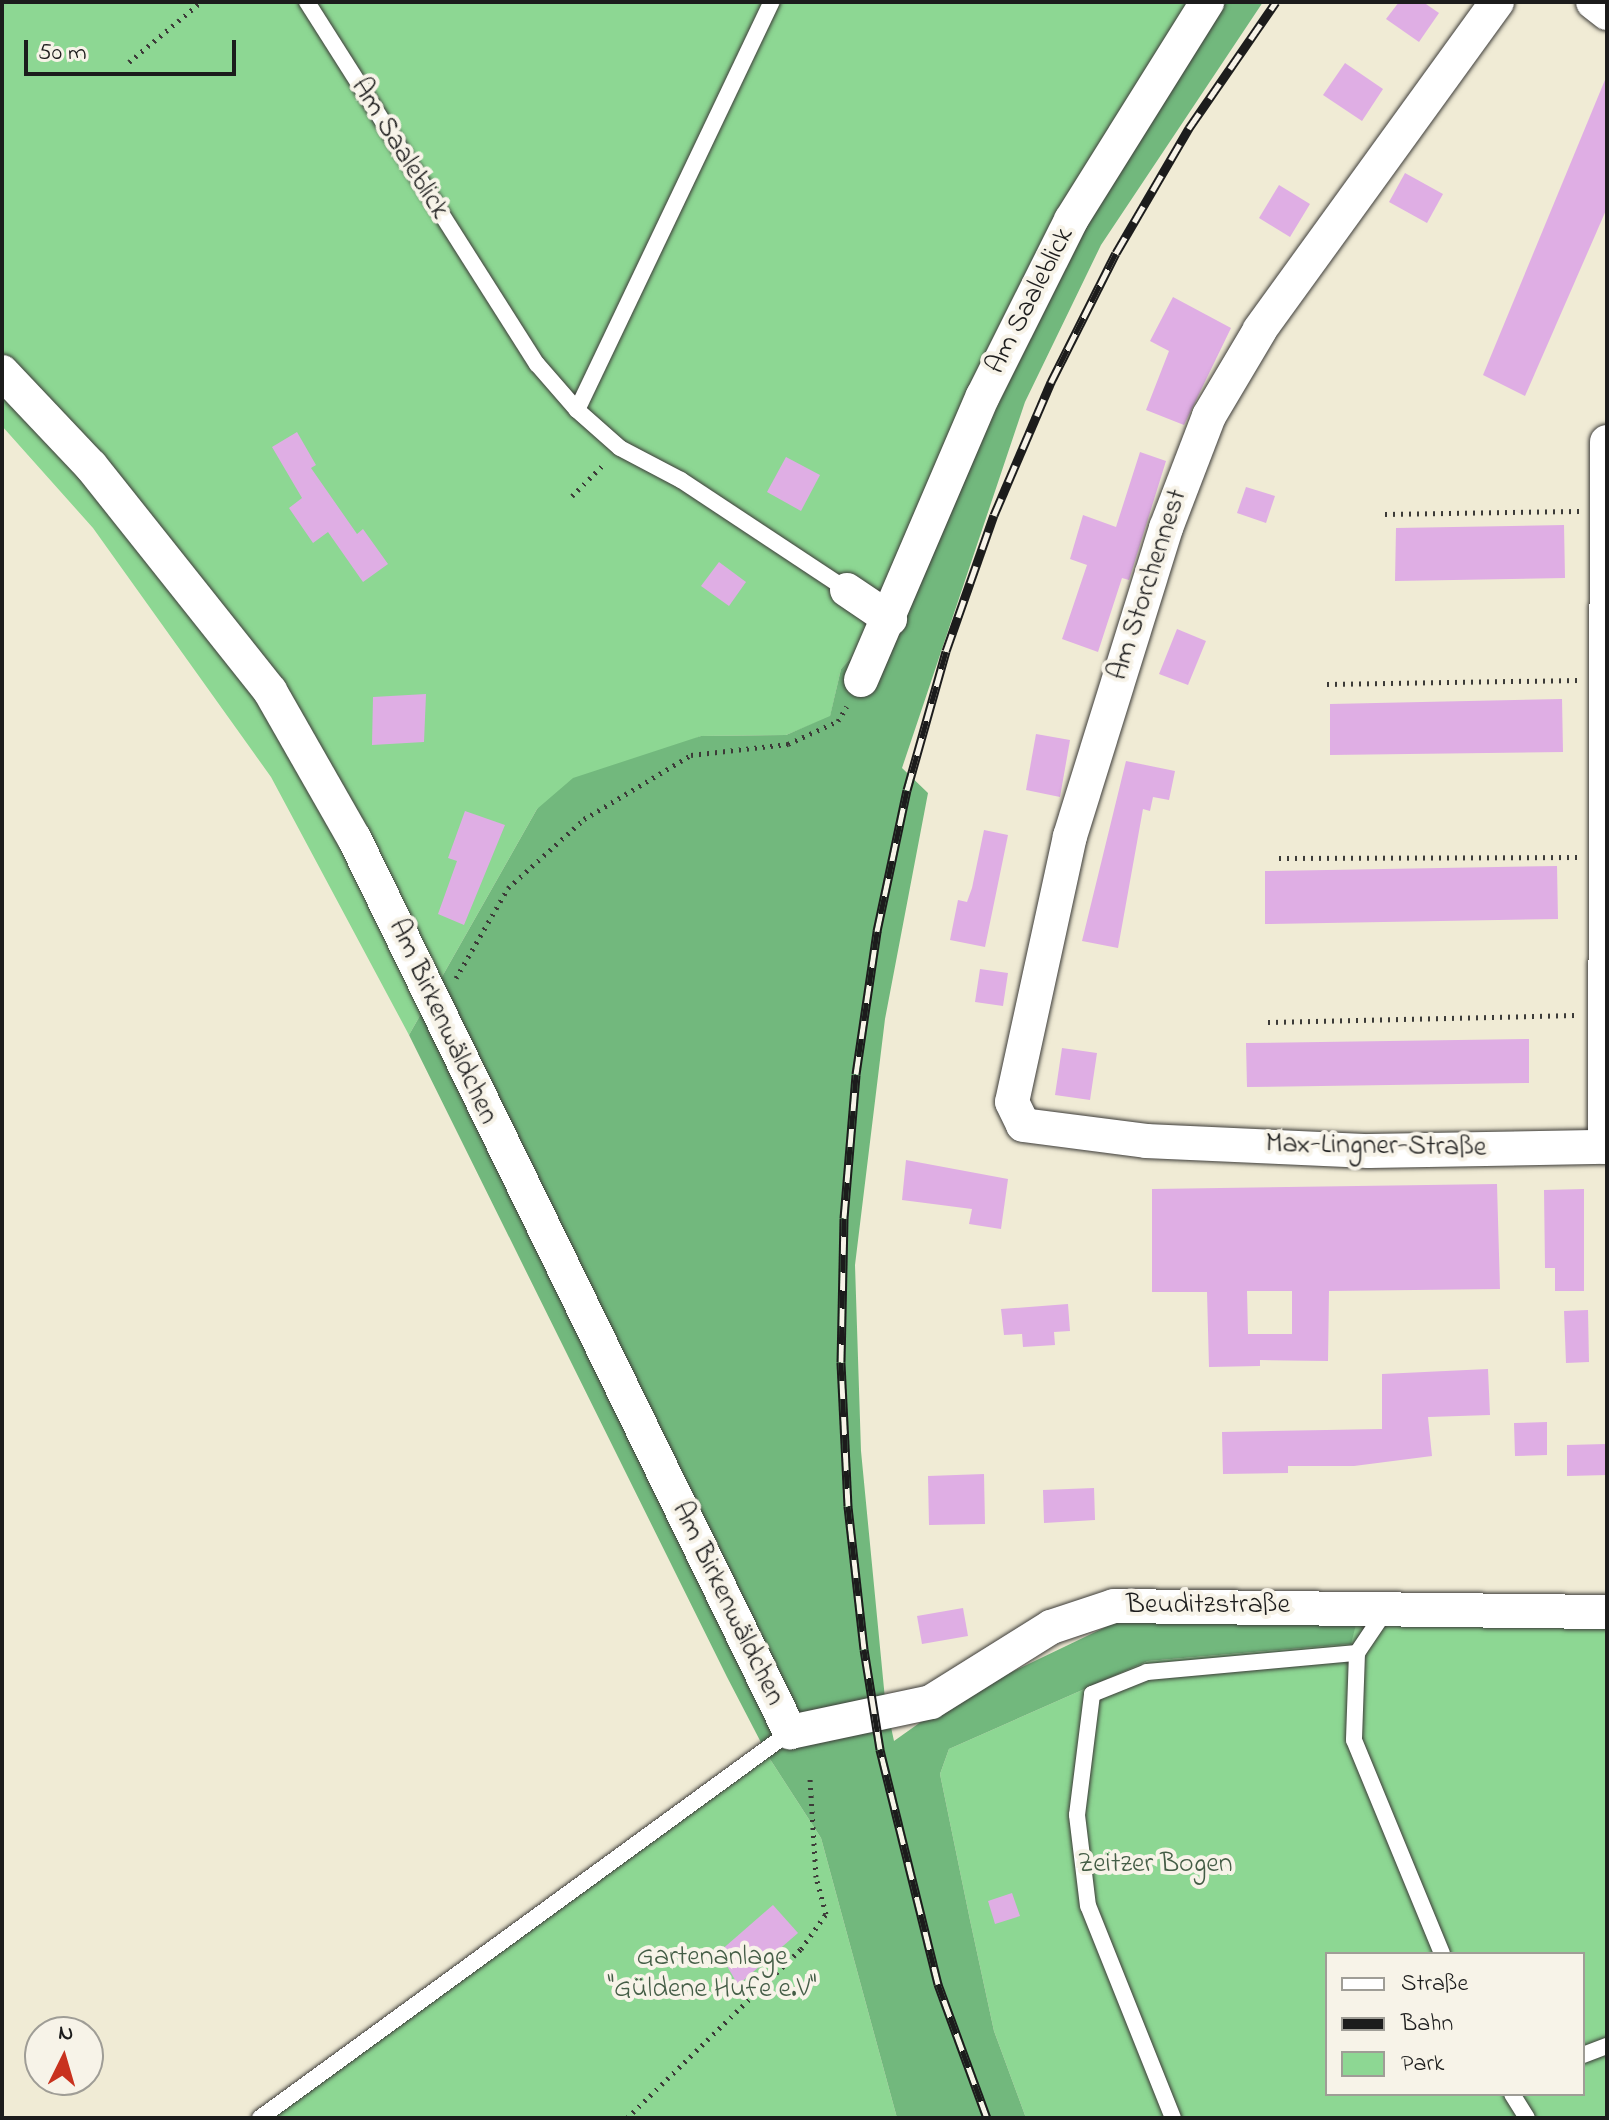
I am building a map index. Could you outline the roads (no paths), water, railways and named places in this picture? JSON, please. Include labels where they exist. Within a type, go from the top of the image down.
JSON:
[{"type":"street","name":"Am Saaleblick","points":[[861,680],[890,619],[983,396],[1071,220],[1207,2]]},
{"type":"street","name":"Am Storchennest","points":[[1146,1141],[1023,1125],[1012,1102],[1042,948],[1097,748],[1166,528],[1209,416],[1260,330],[1497,2]]},
{"type":"street","points":[[1593,2],[1607,13]]},
{"type":"street","name":"Am Birkenwäldchen","points":[[2,372],[91,466],[270,691],[354,838],[790,1732]]},
{"type":"street","name":"Max-Lingner-Straße","points":[[1146,1141],[1369,1151],[1606,1147],[1603,856],[1607,442]]},
{"type":"street","points":[[847,590],[890,619]]},
{"type":"street","name":"Beuditzstraße","points":[[790,1732],[931,1702],[1051,1627],[1114,1606],[1607,1612]]},
{"type":"lane","name":"Am Saaleblick","points":[[307,2],[537,364],[577,410],[620,448],[681,480],[847,590]]},
{"type":"lane","points":[[577,410],[772,2]]},
{"type":"lane","points":[[1388,1607],[1357,1653],[1354,1740],[1441,1952]]},
{"type":"lane","points":[[1173,2118],[1088,1906],[1077,1815],[1092,1694],[1147,1672],[1357,1653]]},
{"type":"lane","points":[[260,2118],[790,1732]]},
{"type":"lane","points":[[1585,2054],[1607,2046]]},
{"type":"lane","points":[[1513,2096],[1527,2118]]},
{"type":"railway","points":[[987,2118],[938,1984],[880,1749],[864,1649],[848,1506],[841,1362],[844,1218],[856,1074],[877,931],[907,790],[946,651],[994,515],[1051,382],[1116,253],[1189,128],[1276,2]]},
{"type":"park label","name":"Zeitzer Bogen","points":[[1155,1865]]},
{"type":"park label","name":"Gartenanlage \"Güldene Hufe e.V\"","points":[[712,1974]]}]
